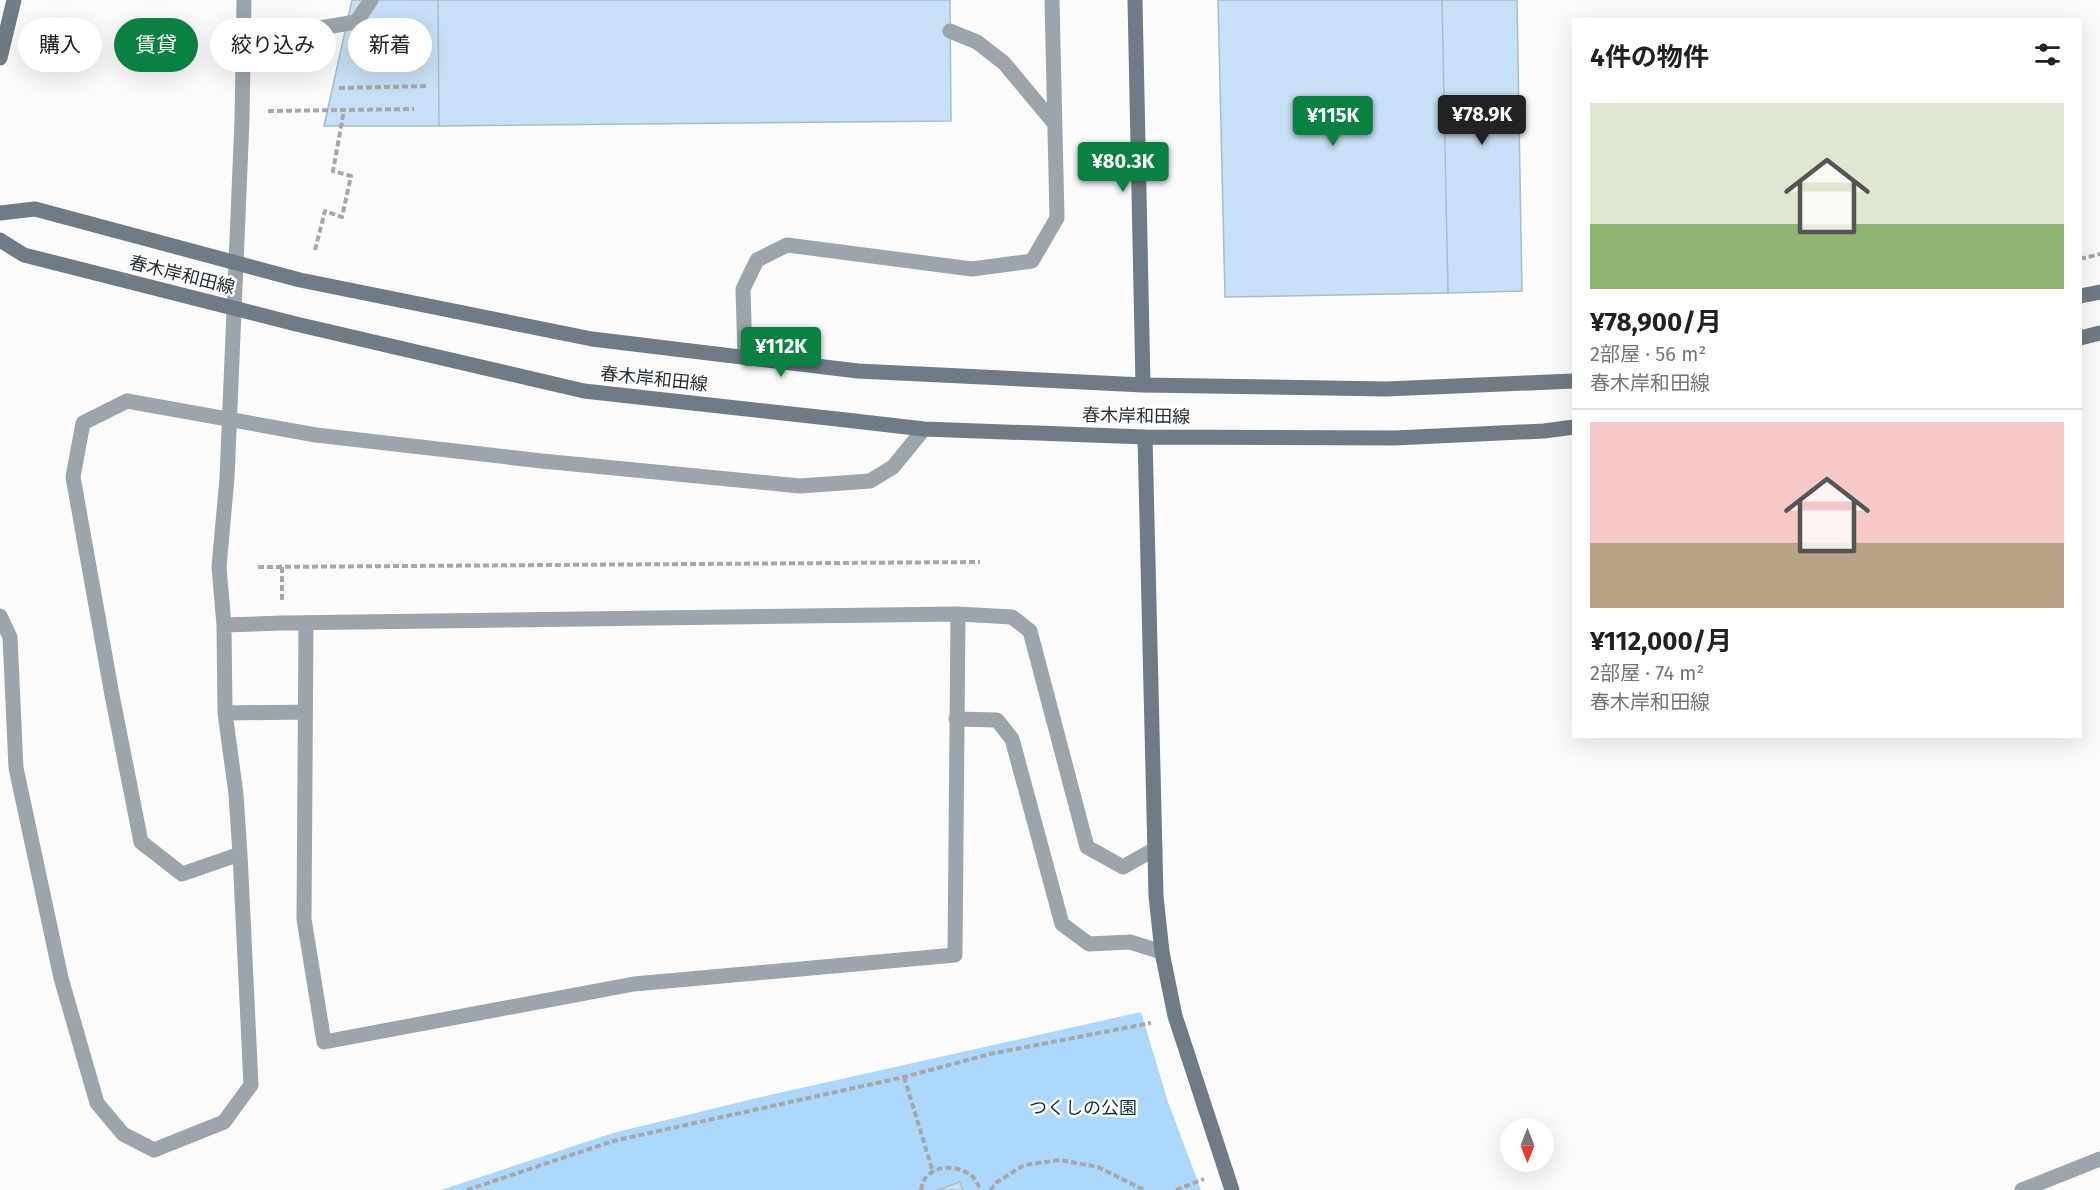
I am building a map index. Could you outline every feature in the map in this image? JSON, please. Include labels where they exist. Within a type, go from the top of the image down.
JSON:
[{"type":"main road","points":[[0,58],[14,0]]},
{"type":"main road","points":[[1135,0],[1143,385]]},
{"type":"main road","name":"春木岸和田線","points":[[0,213],[35,209],[300,280],[580,337],[858,371],[1143,385],[1386,389],[1572,381]]},
{"type":"main road","name":"春木岸和田線","points":[[0,240],[24,255],[35,258],[296,324],[584,391],[924,429],[1145,437],[1395,438],[1544,431],[1572,427]]},
{"type":"main road","points":[[2082,296],[2100,292]]},
{"type":"main road","points":[[2082,338],[2100,333]]},
{"type":"main road","points":[[1145,437],[1156,896],[1162,952],[1175,1016],[1224,1172],[1232,1190]]},
{"type":"lane","points":[[244,0],[244,18]]},
{"type":"lane","points":[[336,25],[356,22],[371,0]]},
{"type":"lane","points":[[746,357],[743,289],[757,260],[787,245],[972,269],[1032,261],[1057,218],[1052,0]]},
{"type":"lane","points":[[950,31],[977,42],[1004,63],[1054,123]]},
{"type":"lane","points":[[0,616],[10,637],[16,768],[61,978],[97,1103],[123,1134],[154,1150],[224,1122],[251,1085],[240,854],[236,794],[225,713],[224,625],[219,567],[227,478],[243,72]]},
{"type":"lane","points":[[240,854],[182,874],[141,842],[73,477],[83,423],[127,401],[316,435],[542,461],[800,486],[870,481],[893,467],[924,429]]},
{"type":"lane","points":[[224,625],[958,614],[1012,617],[1030,631],[1087,847],[1124,867],[1155,849]]},
{"type":"lane","points":[[306,623],[304,919],[324,1042],[634,984],[955,955],[958,614]]},
{"type":"lane","points":[[225,713],[305,712]]},
{"type":"lane","points":[[956,719],[997,720],[1012,739],[1062,924],[1089,944],[1130,942],[1162,952]]},
{"type":"lane","points":[[2022,1190],[2100,1159]]},
{"type":"path","points":[[339,88],[428,86]]},
{"type":"path","points":[[268,117],[268,110],[414,109]]},
{"type":"path","points":[[315,250],[325,211],[342,217],[351,176],[333,171],[344,110]]},
{"type":"path","points":[[2082,258],[2100,254]]},
{"type":"path","points":[[258,567],[980,562]]},
{"type":"path","points":[[282,567],[282,623]]},
{"type":"path","points":[[467,1190],[613,1141],[904,1077],[990,1054],[1144,1025],[1175,1016]]},
{"type":"path","points":[[904,1077],[933,1172]]},
{"type":"path","points":[[990,1190],[997,1182],[1024,1165],[1060,1160],[1098,1167],[1144,1190]]},
{"type":"path","points":[[921,1190],[925,1178],[933,1172],[946,1168],[961,1170],[973,1178],[981,1190]]},
{"type":"path","points":[[1176,1190],[1224,1172]]},
{"type":"green space","name":"つくしの公園","points":[[1141,1012],[1168,1102],[1201,1190],[441,1190],[613,1133],[761,1097]]},
{"type":"building","points":[[352,0],[438,0],[439,126],[324,126]]},
{"type":"building","points":[[438,0],[950,0],[951,121],[439,126]]},
{"type":"building","points":[[1218,0],[1442,0],[1448,293],[1225,297]]},
{"type":"building","points":[[1442,0],[1517,0],[1522,291],[1448,293]]},
{"type":"building","points":[[960,1182],[963,1190],[937,1190]]}]
